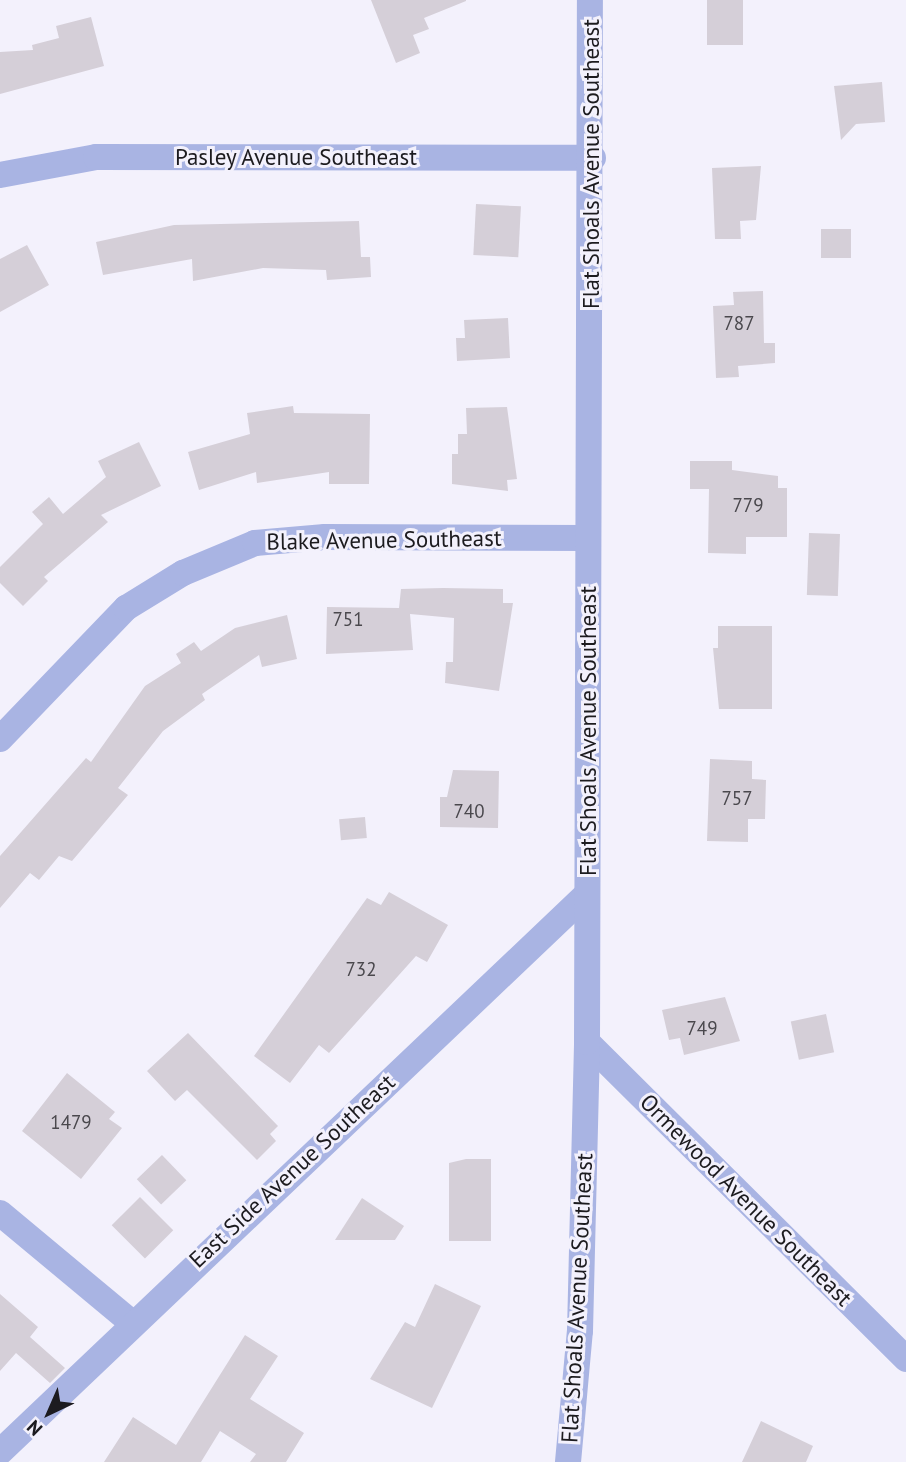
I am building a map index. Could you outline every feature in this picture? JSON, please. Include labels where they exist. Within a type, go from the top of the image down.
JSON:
[{"type":"street","name":"Flat Shoals Avenue Southeast","points":[[568,1462],[580,1331],[587,1042],[588,538],[593,158],[590,0]]},
{"type":"street","name":"Pasley Avenue Southeast","points":[[0,175],[96,157],[593,158]]},
{"type":"street","name":"Blake Avenue Southeast","points":[[0,739],[126,608],[183,573],[255,543],[325,537],[588,538]]},
{"type":"street","name":"East Side Avenue Southeast","points":[[0,1452],[131,1322],[587,894]]},
{"type":"street","name":"Ormewood Avenue Southeast","points":[[587,1042],[906,1359]]},
{"type":"street","points":[[0,1213],[131,1322]]},
{"type":"building","points":[[371,0],[466,1],[424,18],[429,29],[413,35],[420,53],[396,63]]},
{"type":"building","points":[[707,0],[743,0],[743,45],[707,45]]},
{"type":"building","points":[[91,17],[104,66],[0,94],[0,52],[33,50],[32,45],[59,38],[56,26]]},
{"type":"building","points":[[882,82],[885,122],[856,124],[841,140],[834,86]]},
{"type":"building","points":[[761,166],[756,220],[740,221],[741,239],[715,239],[712,168]]},
{"type":"building","points":[[476,204],[521,206],[518,257],[473,255]]},
{"type":"building","points":[[359,221],[361,257],[370,257],[371,277],[327,280],[326,270],[263,268],[193,281],[192,259],[103,275],[96,242],[174,225]]},
{"type":"building","points":[[821,229],[851,229],[851,258],[821,258]]},
{"type":"building","points":[[27,245],[49,285],[0,312],[0,259]]},
{"type":"building","points":[[763,291],[764,343],[775,343],[775,363],[738,366],[739,377],[716,378],[713,306],[734,305],[733,292]]},
{"type":"building","points":[[508,318],[510,358],[457,361],[456,338],[465,338],[464,320]]},
{"type":"building","points":[[293,406],[294,413],[370,414],[369,484],[329,484],[329,472],[257,483],[256,472],[199,490],[188,452],[250,434],[247,413]]},
{"type":"building","points":[[507,407],[517,479],[507,480],[508,491],[452,484],[452,454],[458,454],[458,434],[467,434],[466,408]]},
{"type":"building","points":[[139,442],[161,486],[101,515],[108,522],[44,577],[48,581],[23,606],[0,583],[0,567],[43,524],[32,512],[49,497],[63,514],[106,477],[98,461]]},
{"type":"building","points":[[690,461],[732,461],[732,470],[778,476],[778,488],[787,488],[787,537],[746,537],[746,554],[708,553],[709,489],[690,489]]},
{"type":"building","points":[[809,533],[840,534],[838,596],[807,595]]},
{"type":"building","points":[[401,589],[503,589],[503,603],[513,603],[499,691],[445,683],[446,662],[453,662],[454,618],[410,614],[413,650],[326,654],[327,607],[399,608]]},
{"type":"building","points":[[287,615],[297,659],[262,667],[259,655],[202,694],[205,700],[163,731],[118,788],[128,795],[72,861],[59,856],[39,880],[30,873],[0,908],[0,856],[86,758],[91,762],[145,686],[181,663],[176,654],[194,642],[201,651],[235,628]]},
{"type":"building","points":[[718,626],[772,626],[772,709],[719,709],[713,648],[718,648]]},
{"type":"building","points":[[710,759],[752,761],[752,779],[766,780],[765,819],[748,819],[748,842],[707,841]]},
{"type":"building","points":[[453,770],[499,771],[498,828],[440,827],[440,797],[447,797]]},
{"type":"building","points":[[365,817],[367,838],[341,840],[339,819]]},
{"type":"building","points":[[389,892],[448,925],[427,962],[416,956],[329,1053],[319,1045],[290,1083],[254,1056],[367,898],[381,905]]},
{"type":"building","points":[[725,997],[740,1041],[684,1055],[680,1038],[669,1040],[662,1010]]},
{"type":"building","points":[[826,1014],[834,1052],[799,1060],[791,1021]]},
{"type":"building","points":[[188,1033],[278,1126],[270,1134],[276,1141],[257,1160],[187,1090],[175,1101],[147,1071]]},
{"type":"building","points":[[67,1073],[115,1112],[109,1119],[122,1128],[81,1179],[22,1131]]},
{"type":"building","points":[[162,1155],[186,1180],[161,1204],[137,1179]]},
{"type":"building","points":[[466,1159],[491,1159],[491,1241],[449,1241],[449,1163]]},
{"type":"building","points":[[140,1197],[173,1230],[145,1259],[112,1225]]},
{"type":"building","points":[[362,1198],[404,1226],[395,1240],[335,1240]]},
{"type":"building","points":[[435,1284],[481,1306],[432,1408],[370,1379],[405,1322],[415,1327]]},
{"type":"building","points":[[0,1294],[38,1327],[30,1337],[65,1368],[50,1383],[16,1353],[0,1371]]},
{"type":"building","points":[[245,1335],[278,1356],[250,1399],[304,1433],[286,1462],[250,1462],[256,1454],[220,1431],[201,1462],[104,1462],[133,1417],[176,1445]]},
{"type":"building","points":[[761,1421],[813,1446],[806,1462],[742,1462]]}]
